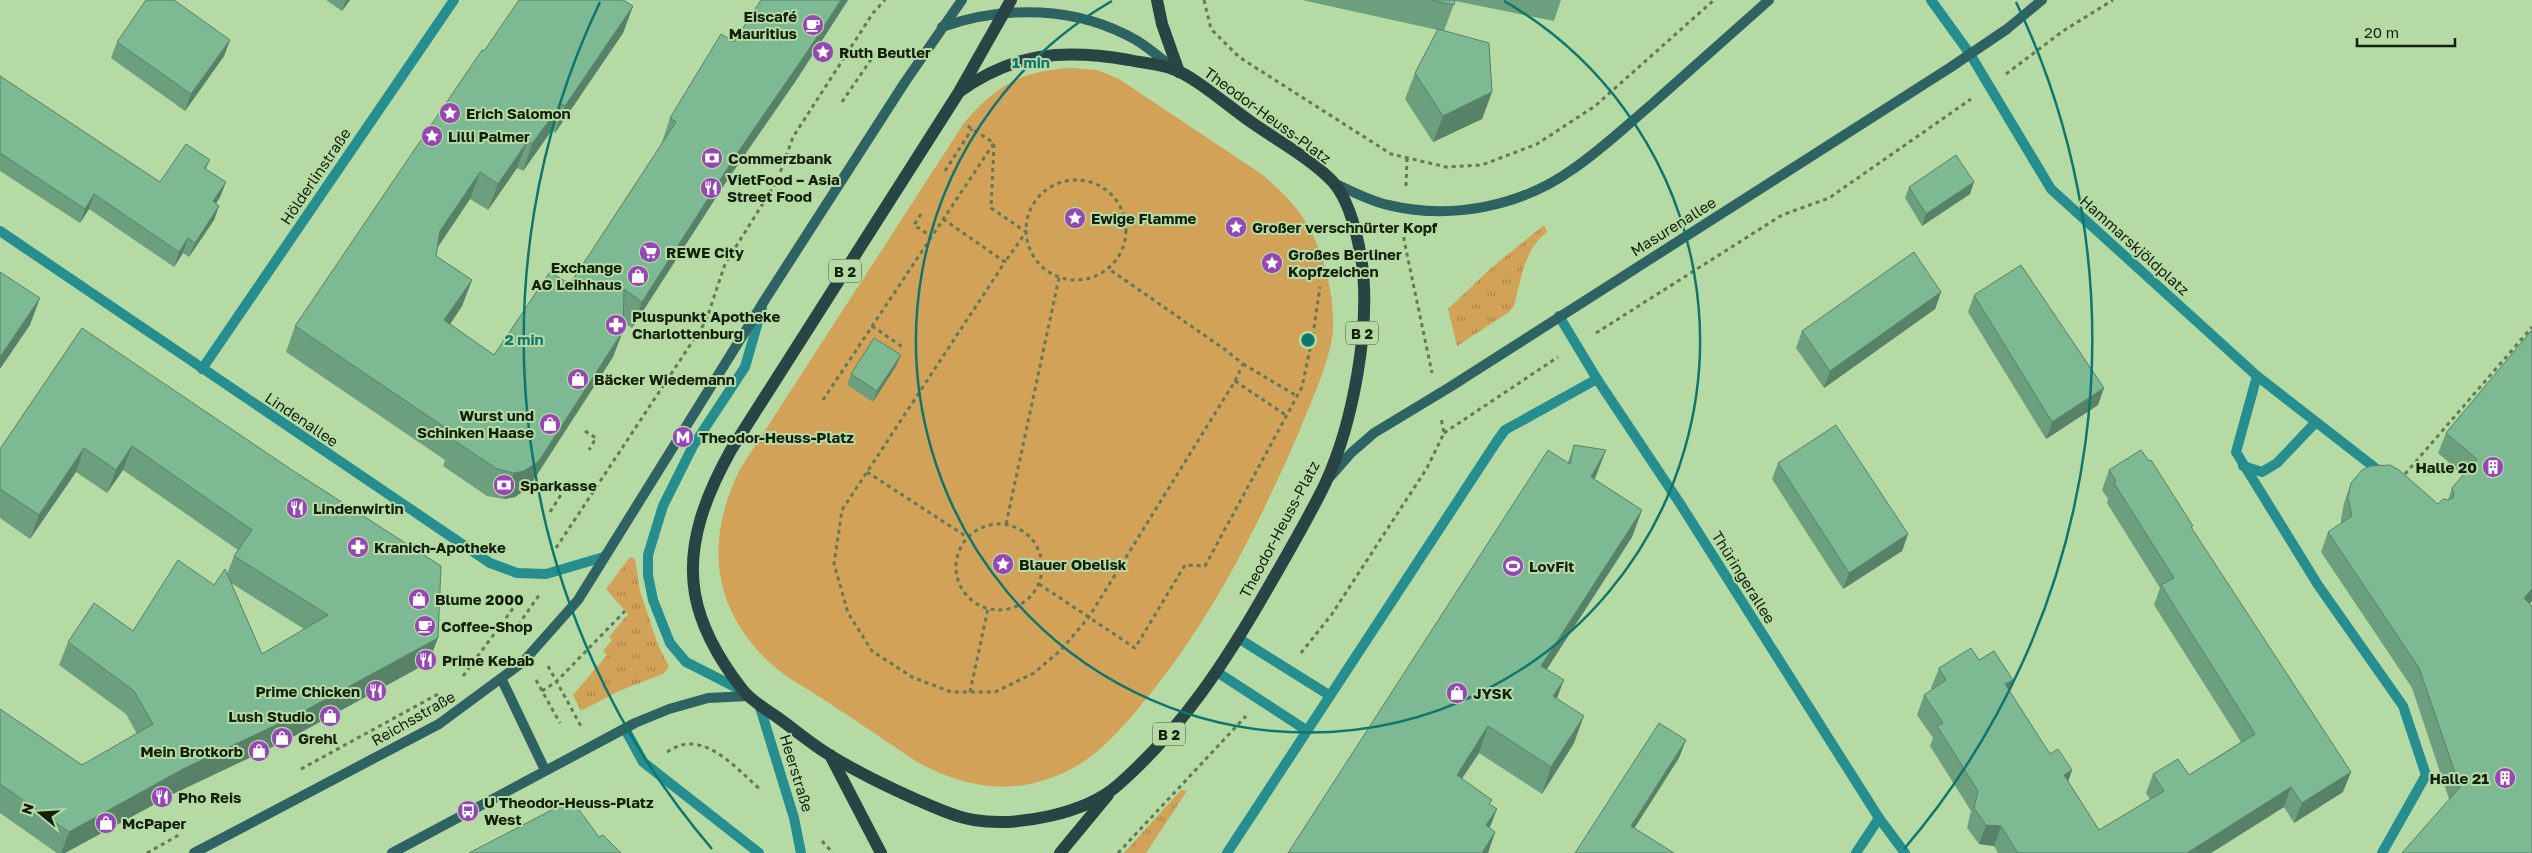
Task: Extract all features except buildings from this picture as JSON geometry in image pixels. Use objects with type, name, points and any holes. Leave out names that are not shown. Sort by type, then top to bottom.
[{"type":"main road","points":[[942,27],[962,0]]},
{"type":"main road","name":"B 2","points":[[1004,12],[1011,0]]},
{"type":"main road","points":[[1157,0],[1162,24],[1178,71]]},
{"type":"main road","points":[[1336,184],[1387,205],[1424,211],[1446,212],[1492,206],[1529,193],[1572,171],[1604,146],[1769,0]]},
{"type":"main road","name":"Masurenallee","points":[[1326,482],[1352,453],[1374,434],[1970,54],[2042,0]]},
{"type":"main road","name":"Theodor-Heuss-Platz","points":[[604,557],[766,298],[942,27],[962,20],[1004,12],[1038,12],[1100,24],[1137,41],[1301,156],[1336,184],[1346,206],[1361,258],[1364,319],[1357,376],[1342,434],[1326,482],[1238,638],[1191,709],[1158,747],[1114,789],[1084,805],[1041,818],[1007,822],[970,820],[937,809],[908,796],[830,755],[750,697],[704,627],[695,593],[693,566],[697,537],[710,487],[731,450],[959,92],[1004,12]]},
{"type":"main road","name":"Theodor-Heuss-Platz","points":[[959,92],[978,78],[1000,67],[1049,54],[1094,55],[1178,71]]},
{"type":"main road","name":"Reichsstraße","points":[[194,853],[439,724],[502,680],[547,638],[578,600],[604,557]]},
{"type":"main road","points":[[502,680],[545,770]]},
{"type":"main road","points":[[392,853],[545,770],[668,709],[708,698],[750,697]]},
{"type":"main road","name":"B 2","points":[[830,755],[881,853]]},
{"type":"main road","name":"B 2","points":[[1060,853],[1114,789]]},
{"type":"street","name":"Hölderlinstraße","points":[[202,369],[454,0]]},
{"type":"street","name":"Hammarskjöldplatz","points":[[1931,0],[1970,54],[1989,87],[2010,116],[2051,189],[2258,376],[2395,484]]},
{"type":"street","name":"Lindenallee","points":[[0,231],[490,563],[517,573],[546,574],[604,557]]},
{"type":"street","name":"Theodor-Heuss-Platz","points":[[750,697],[686,662],[670,644],[653,600],[648,575],[648,555],[663,506],[693,446],[746,367],[766,298]]},
{"type":"street","name":"Thüringerallee","points":[[1559,316],[1597,379],[1679,502],[1879,818],[1905,853]]},
{"type":"street","points":[[2258,376],[2236,452],[2318,585],[2403,706],[2426,775],[2382,853]]},
{"type":"street","points":[[1227,853],[1329,695],[1506,430],[1597,379]]},
{"type":"street","points":[[2243,466],[2262,472],[2277,463],[2316,422]]},
{"type":"street","points":[[1238,638],[1329,695]]},
{"type":"street","points":[[1217,672],[1306,730]]},
{"type":"street","name":"Heerstraße","points":[[750,697],[794,818],[801,853]]},
{"type":"street","points":[[625,729],[643,762],[759,853]]},
{"type":"street","points":[[1856,853],[1879,818]]},
{"type":"path","points":[[557,546],[706,321],[725,264],[777,181],[793,137],[873,13],[885,0]]},
{"type":"path","points":[[1204,0],[1205,12],[1211,29],[1239,58],[1391,154],[1446,167],[1482,165],[1537,144],[1595,106],[1714,0]]},
{"type":"path","points":[[2013,68],[2063,31],[2113,0]]},
{"type":"path","points":[[842,102],[874,55]]},
{"type":"path","points":[[1620,318],[1782,215],[1829,198],[1971,99]]},
{"type":"path","points":[[964,124],[994,143]]},
{"type":"path","points":[[945,171],[972,129]]},
{"type":"path","points":[[823,400],[994,143]]},
{"type":"path","points":[[994,143],[991,208],[1026,232]]},
{"type":"path","points":[[1407,172],[1408,159]]},
{"type":"path","points":[[1080,180],[1097,184],[1111,193],[1121,207],[1126,223],[1126,240],[1120,256],[1109,269],[1098,276],[1085,280],[1059,278],[1035,260],[1026,232],[1028,215],[1036,200],[1048,188],[1064,181],[1080,180]]},
{"type":"path","points":[[921,214],[914,225],[932,237]]},
{"type":"path","points":[[944,220],[1005,262]]},
{"type":"path","points":[[1026,232],[842,510],[834,564],[848,613],[872,652],[904,672],[951,692],[995,692],[1034,673],[1062,650],[1089,617],[1235,381],[1243,364]]},
{"type":"path","points":[[1404,240],[1430,364]]},
{"type":"path","points":[[1109,269],[1228,351],[1243,364],[1297,396]]},
{"type":"path","points":[[1006,524],[1059,278]]},
{"type":"path","points":[[1039,584],[1135,648],[1185,565],[1205,566],[1287,416],[1302,386],[1312,344],[1320,287]]},
{"type":"path","points":[[872,326],[904,348]]},
{"type":"path","points":[[2395,484],[2532,327]]},
{"type":"path","points":[[1297,658],[1338,606],[1427,468],[1444,433],[1552,361]]},
{"type":"path","points":[[1235,381],[1287,416]]},
{"type":"path","points":[[1443,427],[1444,433]]},
{"type":"path","points":[[585,432],[596,438],[589,450]]},
{"type":"path","points":[[867,472],[967,538]]},
{"type":"path","points":[[550,512],[571,479]]},
{"type":"path","points":[[1006,524],[1018,528],[1029,536],[1037,546],[1041,558],[1039,584],[1032,594],[1018,605],[1000,610],[988,608],[972,600],[960,585],[956,573],[957,560],[967,538],[985,526],[1006,524]]},
{"type":"path","points":[[460,680],[498,632],[525,592]]},
{"type":"path","points":[[517,627],[539,595]]},
{"type":"path","points":[[970,692],[988,608]]},
{"type":"path","points":[[542,691],[556,682],[625,611]]},
{"type":"path","points":[[544,660],[575,715]]},
{"type":"path","points":[[535,677],[560,723]]},
{"type":"path","points":[[295,772],[444,691]]},
{"type":"path","points":[[1118,853],[1250,712]]},
{"type":"path","points":[[643,762],[678,746],[689,744],[705,747],[722,757],[767,796]]},
{"type":"path","points":[[147,853],[182,834]]},
{"type":"green space","points":[[1071,68],[1097,70],[1119,79],[1263,175],[1287,197],[1307,224],[1325,266],[1333,311],[1332,338],[1315,394],[1265,506],[1208,612],[1162,679],[1115,734],[1082,763],[1053,777],[1033,783],[1014,786],[975,784],[956,779],[917,762],[791,679],[770,663],[750,641],[736,619],[725,596],[720,572],[719,547],[722,521],[729,495],[740,469],[964,123],[987,99],[1011,82],[1038,73]]},
{"type":"green space","points":[[1544,225],[1547,232],[1539,239],[1528,256],[1514,306],[1509,312],[1457,346],[1448,309],[1490,269]]},
{"type":"green space","points":[[630,557],[635,559],[640,591],[658,645],[669,667],[663,674],[619,691],[581,711],[573,695],[607,655],[603,651],[612,640],[609,637],[628,614],[606,589]]},
{"type":"green space","points":[[1181,790],[1187,791],[1146,853],[1124,853]]},
{"type":"place","name":"Eiscafé Mauritius","points":[[813,25]]},
{"type":"place","name":"Ruth Beutler","points":[[823,52]]},
{"type":"place","name":"Erich Salomon","points":[[450,113]]},
{"type":"place","name":"Lilli Palmer","points":[[432,136]]},
{"type":"place","name":"Commerzbank","points":[[712,158]]},
{"type":"place","name":"VietFood – Asia Street Food","points":[[711,188]]},
{"type":"place","name":"Ewige Flamme","points":[[1075,218]]},
{"type":"place","name":"Großer verschnürter Kopf","points":[[1236,227]]},
{"type":"place","name":"REWE City","points":[[650,252]]},
{"type":"place","name":"Großes Berliner Kopfzeichen","points":[[1272,263]]},
{"type":"place","name":"Exchange AG Leihhaus","points":[[638,276]]},
{"type":"place","name":"Pluspunkt Apotheke Charlottenburg","points":[[616,325]]},
{"type":"place","name":"Bäcker Wiedemann","points":[[578,379]]},
{"type":"place","name":"Wurst und Schinken Haase","points":[[550,424]]},
{"type":"place","name":"Theodor-Heuss-Platz","points":[[683,437]]},
{"type":"place","name":"Halle 20","points":[[2493,467]]},
{"type":"place","name":"Sparkasse","points":[[504,485]]},
{"type":"place","name":"Lindenwirtin","points":[[297,508]]},
{"type":"place","name":"Kranich-Apotheke","points":[[358,547]]},
{"type":"place","name":"Blauer Obelisk","points":[[1003,564]]},
{"type":"place","name":"LovFit","points":[[1513,566]]},
{"type":"place","name":"Blume 2000","points":[[419,599]]},
{"type":"place","name":"Coffee-Shop","points":[[425,626]]},
{"type":"place","name":"Prime Kebab","points":[[426,660]]},
{"type":"place","name":"Prime Chicken","points":[[376,691]]},
{"type":"place","name":"JYSK","points":[[1457,693]]},
{"type":"place","name":"Lush Studio","points":[[330,716]]},
{"type":"place","name":"Grehl","points":[[282,738]]},
{"type":"place","name":"Mein Brotkorb","points":[[259,751]]},
{"type":"place","name":"Halle 21","points":[[2505,778]]},
{"type":"place","name":"Pho Reis","points":[[162,797]]},
{"type":"place","name":"U Theodor-Heuss-Platz West","points":[[468,811]]},
{"type":"place","name":"McPaper","points":[[106,823]]}]
